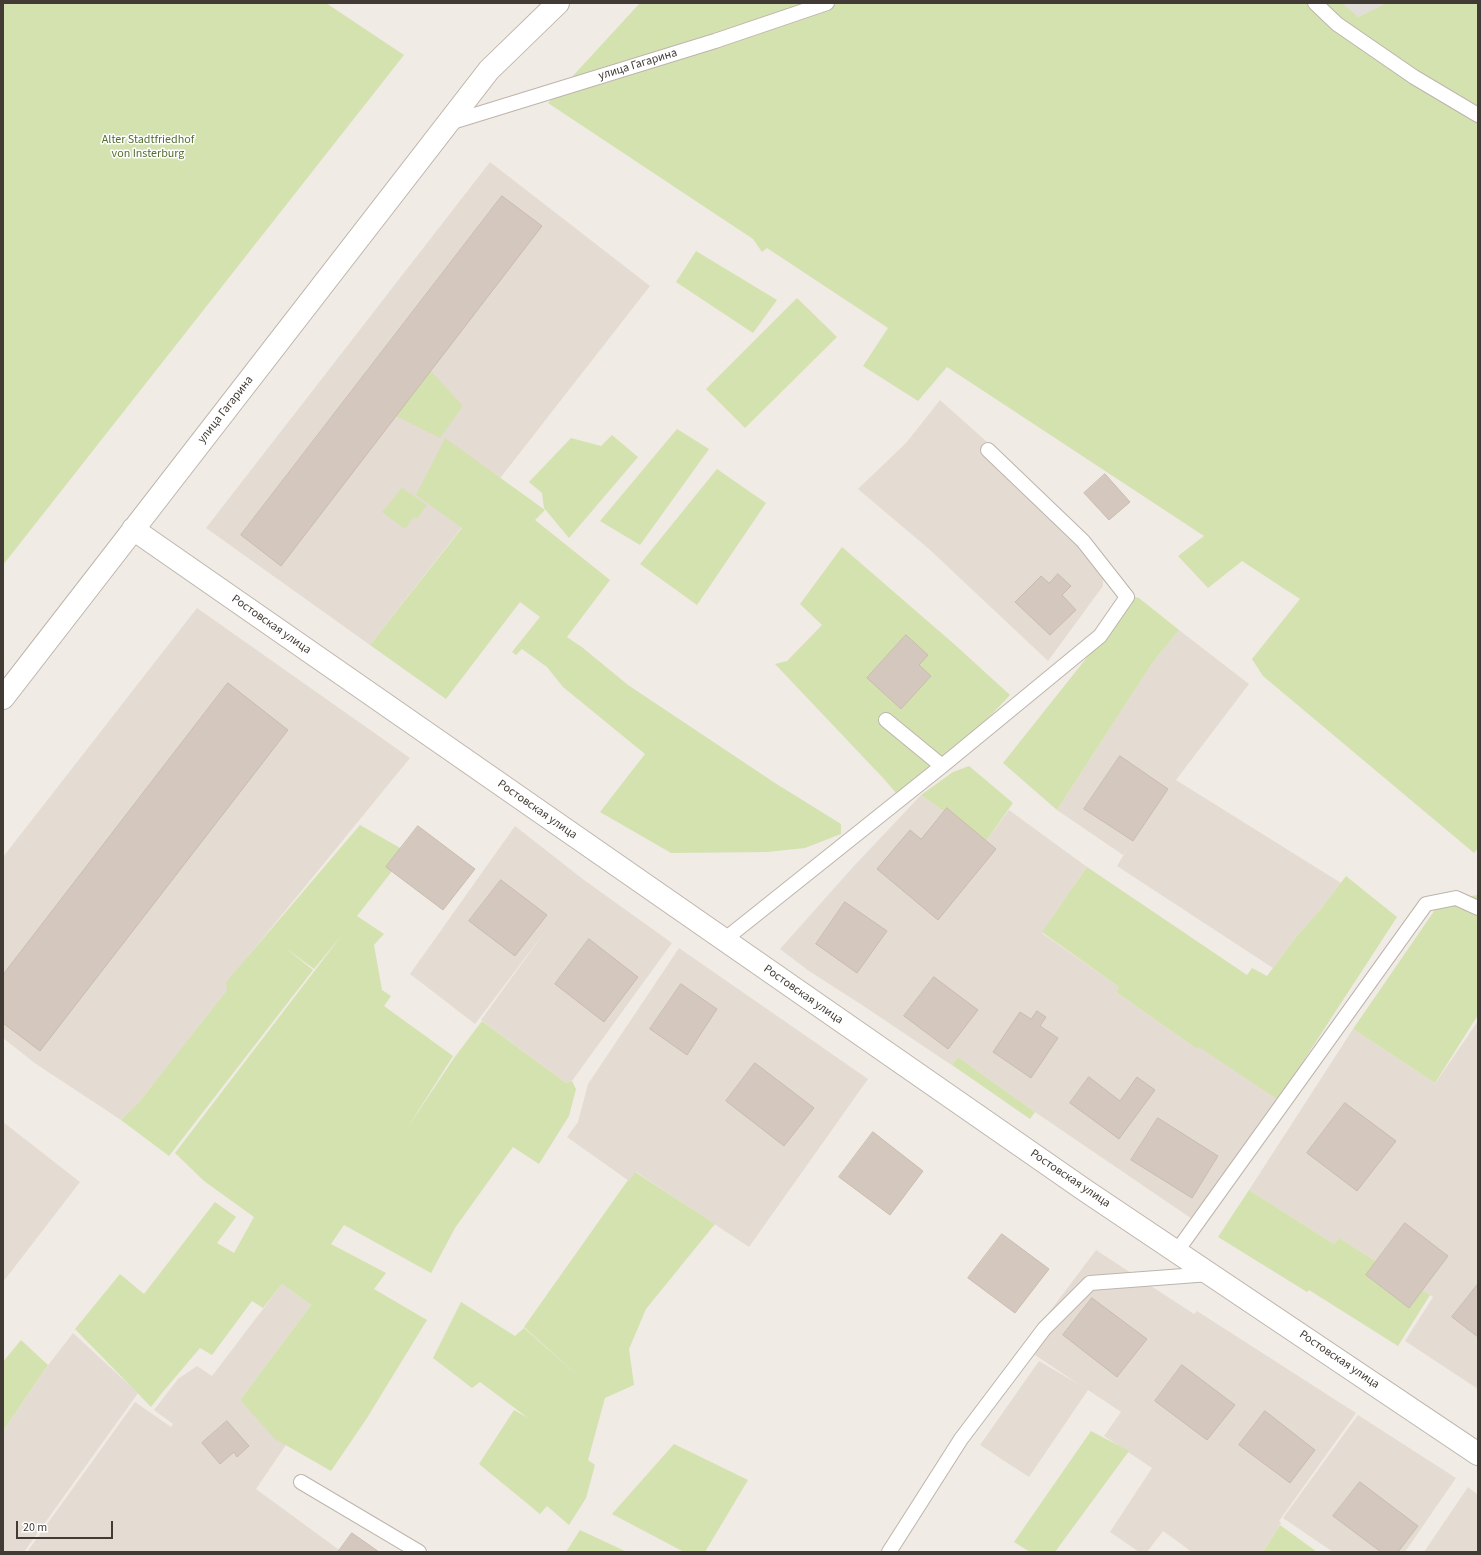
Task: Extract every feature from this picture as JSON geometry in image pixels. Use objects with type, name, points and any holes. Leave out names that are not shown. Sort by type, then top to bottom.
[{"type":"street","name":"улица Гагарина","points":[[3,698],[489,70],[558,3]]},
{"type":"street","name":"Ростовская улица","points":[[133,530],[1086,1191],[1478,1454]]},
{"type":"lane","name":"улица Гагарина","points":[[449,123],[715,41],[827,3]]},
{"type":"lane","points":[[1315,3],[1337,24],[1414,77],[1478,115]]},
{"type":"lane","points":[[724,940],[942,766],[1100,636],[1127,597],[1083,541],[988,450]]},
{"type":"lane","points":[[886,720],[942,766]]},
{"type":"lane","points":[[1177,1251],[1426,904],[1456,898],[1478,908]]},
{"type":"lane","points":[[889,1552],[970,1426],[1044,1329],[1090,1283],[1210,1274]]},
{"type":"lane","points":[[301,1482],[419,1552]]},
{"type":"shaded area","points":[[1332,3],[1386,3],[1358,17]]},
{"type":"shaded area","points":[[490,162],[650,286],[370,645],[206,528]]},
{"type":"shaded area","points":[[940,400],[995,449],[1101,572],[1103,586],[1048,661],[929,549],[858,489],[906,443]]},
{"type":"shaded area","points":[[197,608],[410,758],[227,982],[227,990],[140,1101],[121,1120],[36,1064],[3,1038],[3,857]]},
{"type":"shaded area","points":[[1179,630],[1249,684],[1176,780],[1341,883],[1296,937],[1273,968],[1117,866],[1127,849],[1123,855],[1057,810],[1153,662]]},
{"type":"shaded area","points":[[921,795],[986,841],[1009,810],[1087,867],[1042,933],[1119,987],[1116,992],[1197,1049],[1199,1046],[1278,1100],[1198,1223],[1035,1112],[958,1057],[952,1065],[809,971],[780,949],[853,867]]},
{"type":"shaded area","points":[[515,826],[584,880],[672,943],[572,1081],[566,1083],[481,1020],[547,929],[475,1024],[410,974]]},
{"type":"shaded area","points":[[679,948],[868,1079],[749,1247],[636,1172],[629,1181],[567,1137],[578,1122],[588,1084]]},
{"type":"shaded area","points":[[1478,1021],[1478,1389],[1405,1341],[1433,1297],[1339,1238],[1334,1244],[1249,1190],[1353,1029],[1435,1083],[1434,1085]]},
{"type":"shaded area","points":[[3,1122],[80,1182],[3,1282]]},
{"type":"shaded area","points":[[1096,1250],[1194,1314],[1197,1311],[1356,1413],[1279,1521],[1281,1523],[1263,1552],[1192,1552],[1163,1531],[1147,1552],[1139,1552],[1110,1532],[1152,1468],[1104,1436],[1121,1412],[1088,1390],[1029,1477],[980,1445],[1039,1361],[1080,1385],[1023,1347]]},
{"type":"shaded area","points":[[282,1284],[311,1305],[240,1400],[286,1445],[256,1489],[342,1552],[27,1552],[135,1402],[171,1427],[173,1424],[154,1410],[178,1379],[197,1366],[212,1376]]},
{"type":"shaded area","points":[[73,1333],[138,1393],[24,1552],[3,1552],[3,1431],[49,1364]]},
{"type":"shaded area","points":[[1358,1415],[1456,1478],[1405,1552],[1333,1552],[1283,1518]]},
{"type":"shaded area","points":[[1468,1487],[1478,1495],[1478,1552],[1424,1552]]},
{"type":"green space","name":"Alter Stadtfriedhof von Insterburg","points":[[3,3],[326,3],[404,55],[3,565]]},
{"type":"green space","points":[[640,3],[1342,3],[1358,17],[1386,3],[1478,3],[1478,848],[1474,853],[1263,676],[1252,659],[1300,599],[1242,561],[1208,588],[1178,556],[1204,536],[947,367],[918,401],[863,366],[888,328],[767,248],[762,252],[753,239],[548,103]]},
{"type":"green space","points":[[696,251],[777,300],[753,333],[676,282]]},
{"type":"green space","points":[[797,298],[837,337],[745,428],[706,389]]},
{"type":"green space","points":[[420,359],[463,406],[440,438],[382,409]]},
{"type":"green space","points":[[677,429],[709,449],[640,545],[600,521]]},
{"type":"green space","points":[[612,435],[638,457],[569,538],[544,508],[542,493],[529,482],[571,438],[601,446]]},
{"type":"green space","points":[[445,438],[545,510],[535,520],[610,580],[567,637],[583,648],[628,685],[775,783],[841,824],[841,834],[805,848],[767,852],[671,853],[600,812],[645,754],[563,687],[547,667],[522,649],[516,655],[512,652],[540,617],[520,602],[446,699],[370,645],[462,528],[416,495]]},
{"type":"green space","points":[[717,469],[766,503],[697,605],[640,564]]},
{"type":"green space","points":[[402,488],[427,505],[417,519],[414,517],[405,529],[382,512]]},
{"type":"green space","points":[[842,547],[954,644],[1010,695],[963,745],[896,793],[775,664],[787,661],[822,625],[800,604]]},
{"type":"green space","points":[[1135,597],[1139,598],[1179,630],[1153,662],[1057,810],[1003,763]]},
{"type":"green space","points":[[969,766],[1013,803],[986,841],[921,795],[953,772]]},
{"type":"green space","points":[[360,825],[407,852],[357,916],[384,934],[374,945],[382,990],[391,996],[384,1006],[453,1056],[406,1130],[454,1058],[482,1021],[566,1083],[572,1081],[576,1089],[569,1116],[539,1164],[513,1147],[455,1228],[431,1273],[344,1225],[331,1244],[386,1273],[374,1289],[427,1320],[367,1418],[331,1471],[275,1439],[240,1400],[314,1301],[311,1305],[282,1284],[263,1308],[252,1301],[212,1355],[200,1348],[151,1407],[75,1329],[120,1274],[144,1294],[215,1202],[236,1217],[217,1243],[234,1253],[254,1217],[204,1181],[175,1153],[342,935],[314,969],[284,947],[313,970],[169,1156],[121,1120],[140,1101],[227,990],[226,982]]},
{"type":"green space","points":[[1087,867],[1247,975],[1252,968],[1267,976],[1296,937],[1320,910],[1346,876],[1397,917],[1278,1100],[1199,1047],[1197,1049],[1116,992],[1119,987],[1042,932]]},
{"type":"green space","points":[[1478,895],[1478,1015],[1435,1083],[1353,1029],[1441,901]]},
{"type":"green space","points":[[958,1057],[1035,1112],[1030,1119],[952,1065]]},
{"type":"green space","points":[[635,1172],[715,1224],[646,1309],[629,1349],[634,1385],[605,1398],[588,1460],[595,1465],[586,1498],[569,1525],[547,1506],[540,1514],[479,1464],[514,1410],[528,1418],[480,1382],[472,1388],[433,1358],[461,1302],[515,1336],[524,1328],[584,1381],[524,1327]]},
{"type":"green space","points":[[1249,1190],[1334,1244],[1339,1238],[1430,1295],[1398,1346],[1309,1290],[1307,1292],[1218,1237]]},
{"type":"green space","points":[[21,1340],[48,1365],[3,1431],[3,1362]]},
{"type":"green space","points":[[1091,1431],[1129,1451],[1055,1552],[1030,1552],[1014,1542]]},
{"type":"green space","points":[[674,1444],[748,1480],[705,1552],[684,1552],[612,1514]]},
{"type":"green space","points":[[1280,1525],[1317,1552],[1263,1552]]},
{"type":"green space","points":[[580,1530],[627,1552],[566,1552]]},
{"type":"building","points":[[502,196],[542,226],[281,566],[241,535]]},
{"type":"building","points":[[1105,474],[1130,502],[1109,520],[1084,493]]},
{"type":"building","points":[[1058,574],[1071,586],[1062,595],[1076,610],[1050,635],[1015,602],[1041,576],[1049,583]]},
{"type":"building","points":[[906,635],[928,655],[919,665],[931,676],[901,709],[867,678]]},
{"type":"building","points":[[228,683],[288,730],[40,1051],[3,1023],[3,975]]},
{"type":"building","points":[[1120,756],[1168,789],[1133,841],[1084,809]]},
{"type":"building","points":[[947,808],[996,849],[938,920],[877,869],[910,830],[921,839]]},
{"type":"building","points":[[418,826],[475,869],[443,910],[386,867]]},
{"type":"building","points":[[501,880],[547,915],[515,956],[469,921]]},
{"type":"building","points":[[845,902],[887,931],[857,973],[816,944]]},
{"type":"building","points":[[589,939],[638,977],[604,1022],[555,984]]},
{"type":"building","points":[[934,977],[978,1010],[948,1049],[904,1016]]},
{"type":"building","points":[[681,984],[717,1009],[687,1055],[650,1029]]},
{"type":"building","points":[[1037,1011],[1046,1017],[1040,1026],[1058,1038],[1031,1078],[993,1052],[1020,1012],[1031,1019]]},
{"type":"building","points":[[755,1063],[814,1108],[784,1146],[726,1101]]},
{"type":"building","points":[[1089,1077],[1120,1101],[1137,1077],[1155,1090],[1119,1139],[1070,1103]]},
{"type":"building","points":[[1345,1103],[1396,1141],[1357,1191],[1307,1153]]},
{"type":"building","points":[[1158,1118],[1218,1156],[1192,1198],[1131,1160]]},
{"type":"building","points":[[873,1132],[923,1171],[890,1215],[839,1177]]},
{"type":"building","points":[[1405,1223],[1448,1256],[1409,1308],[1366,1275]]},
{"type":"building","points":[[1002,1234],[1049,1269],[1015,1313],[968,1278]]},
{"type":"building","points":[[1478,1284],[1478,1337],[1452,1317]]},
{"type":"building","points":[[1092,1298],[1147,1339],[1117,1377],[1063,1335]]},
{"type":"building","points":[[1182,1365],[1235,1405],[1207,1440],[1155,1401]]},
{"type":"building","points":[[1265,1411],[1315,1450],[1290,1483],[1239,1445]]},
{"type":"building","points":[[227,1421],[249,1446],[237,1457],[234,1452],[220,1464],[202,1443]]},
{"type":"building","points":[[1360,1482],[1418,1526],[1398,1552],[1381,1552],[1333,1516]]},
{"type":"building","points":[[352,1533],[379,1552],[338,1552]]}]
